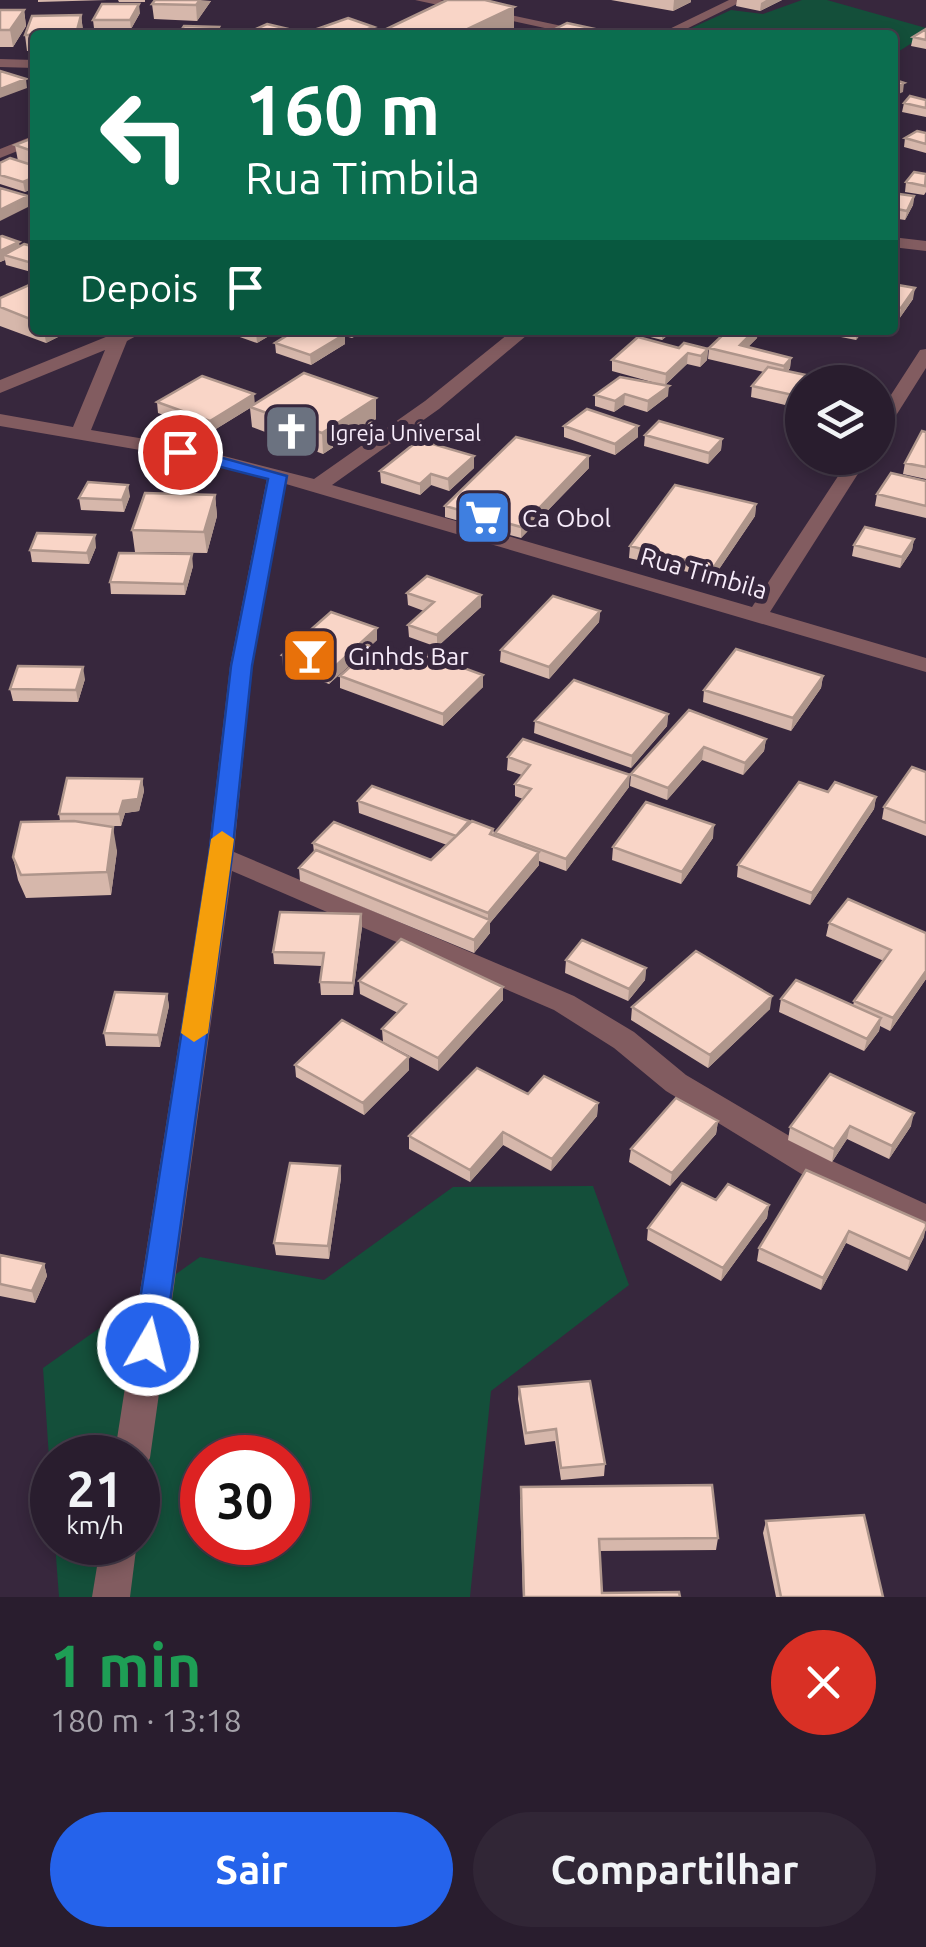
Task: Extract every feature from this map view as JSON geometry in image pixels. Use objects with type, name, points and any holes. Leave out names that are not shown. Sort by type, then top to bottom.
[{"type":"street","points":[[421,0],[572,30]]},
{"type":"street","points":[[675,30],[739,0]]},
{"type":"street","points":[[0,63],[30,64]]},
{"type":"street","points":[[0,154],[30,141]]},
{"type":"street","points":[[898,243],[926,246]]},
{"type":"street","points":[[0,387],[129,335]]},
{"type":"street","points":[[316,487],[432,405],[518,335]]},
{"type":"street","points":[[80,432],[118,341]]},
{"type":"street","points":[[895,402],[926,354]]},
{"type":"street","name":"Rua Timbila","points":[[0,420],[80,432],[278,476],[926,665]]},
{"type":"street","points":[[756,616],[848,475]]},
{"type":"street","points":[[135,1435],[220,856],[241,666],[278,476]]},
{"type":"street","points":[[220,856],[564,1004],[624,1040],[676,1083],[818,1169],[926,1218]]},
{"type":"street","points":[[111,1597],[116,1565]]},
{"type":"green space","points":[[802,0],[827,0],[926,28],[926,34],[898,52],[898,30],[687,30],[731,10],[763,14]]},
{"type":"green space","points":[[593,1186],[629,1285],[491,1391],[470,1597],[59,1597],[57,1565],[160,1565],[160,1435],[48,1435],[43,1368],[200,1257],[324,1280],[453,1187]]},
{"type":"building","points":[[155,0],[200,0],[196,5],[152,4]]},
{"type":"building","points":[[447,0],[485,0],[514,7],[466,30],[384,30]]},
{"type":"building","points":[[102,4],[139,4],[130,20],[93,20]]},
{"type":"building","points":[[0,10],[24,10],[10,30],[0,30]]},
{"type":"building","points":[[81,15],[77,30],[30,30],[30,35],[25,35],[32,16]]},
{"type":"building","points":[[348,18],[374,27],[365,30],[317,29]]},
{"type":"building","points":[[567,23],[599,30],[553,30]]},
{"type":"building","points":[[267,24],[292,30],[254,30]]},
{"type":"building","points":[[184,26],[219,27],[217,30],[181,30]]},
{"type":"building","points":[[926,29],[926,40],[913,37]]},
{"type":"building","points":[[0,71],[26,79],[0,89]]},
{"type":"building","points":[[910,96],[926,100],[926,108],[904,103]]},
{"type":"building","points":[[917,131],[926,133],[926,144],[905,138]]},
{"type":"building","points":[[30,139],[30,150],[15,145]]},
{"type":"building","points":[[10,158],[30,164],[30,179],[23,182],[0,175],[0,163]]},
{"type":"building","points":[[914,172],[926,174],[925,186],[906,182]]},
{"type":"building","points":[[0,188],[28,196],[0,210]]},
{"type":"building","points":[[898,194],[914,196],[907,211],[898,209]]},
{"type":"building","points":[[2,236],[19,242],[0,251]]},
{"type":"building","points":[[24,244],[30,246],[30,262],[4,255]]},
{"type":"building","points":[[30,285],[30,319],[0,307],[0,298]]},
{"type":"building","points":[[898,285],[915,288],[901,308]]},
{"type":"building","points":[[288,335],[343,335],[310,355],[275,343]]},
{"type":"building","points":[[723,335],[750,335],[740,345],[791,358],[784,366],[709,348]]},
{"type":"building","points":[[638,337],[679,348],[684,343],[708,349],[701,356],[688,353],[666,374],[612,360]]},
{"type":"building","points":[[768,367],[785,371],[785,393],[752,386]]},
{"type":"building","points":[[304,373],[376,398],[322,433],[250,407]]},
{"type":"building","points":[[202,376],[254,394],[210,421],[157,402]]},
{"type":"building","points":[[620,377],[669,386],[648,401],[625,394],[615,401],[595,395]]},
{"type":"building","points":[[587,409],[638,426],[615,444],[564,426]]},
{"type":"building","points":[[659,421],[722,439],[709,453],[645,435]]},
{"type":"building","points":[[922,431],[926,432],[926,467],[905,463]]},
{"type":"building","points":[[516,437],[589,456],[521,527],[445,506]]},
{"type":"building","points":[[419,440],[474,456],[448,479],[431,474],[420,484],[380,471]]},
{"type":"building","points":[[890,475],[926,481],[926,506],[877,494]]},
{"type":"building","points":[[88,482],[128,485],[122,500],[79,498]]},
{"type":"building","points":[[675,485],[756,504],[714,567],[630,546]]},
{"type":"building","points":[[145,493],[215,495],[204,532],[132,530]]},
{"type":"building","points":[[865,527],[914,539],[902,557],[854,545]]},
{"type":"building","points":[[37,533],[95,535],[87,553],[30,550]]},
{"type":"building","points":[[119,553],[192,554],[184,584],[110,582]]},
{"type":"building","points":[[427,576],[481,595],[437,635],[408,625],[434,602],[407,593]]},
{"type":"building","points":[[553,596],[600,611],[549,667],[501,650]]},
{"type":"building","points":[[331,612],[377,628],[329,672],[282,655]]},
{"type":"building","points":[[409,648],[483,675],[443,714],[340,676],[362,656],[390,666]]},
{"type":"building","points":[[736,649],[823,676],[793,718],[704,690]]},
{"type":"building","points":[[18,666],[83,667],[76,690],[10,689]]},
{"type":"building","points":[[574,680],[668,714],[632,756],[535,721]]},
{"type":"building","points":[[689,710],[766,739],[745,763],[704,747],[668,788],[631,774]]},
{"type":"building","points":[[523,739],[630,775],[566,859],[495,833],[531,789],[515,784],[530,765],[508,757]]},
{"type":"building","points":[[912,767],[926,772],[926,823],[884,807]]},
{"type":"building","points":[[67,778],[142,779],[138,799],[123,801],[119,814],[59,814]]},
{"type":"building","points":[[799,782],[828,792],[835,782],[876,797],[812,893],[738,865]]},
{"type":"building","points":[[372,786],[469,821],[456,836],[358,801]]},
{"type":"building","points":[[646,802],[714,825],[682,872],[613,847]]},
{"type":"building","points":[[74,821],[113,827],[107,872],[21,875],[13,857],[21,822]]},
{"type":"building","points":[[472,821],[493,829],[490,834],[539,852],[488,913],[313,843],[334,822],[431,860]]},
{"type":"building","points":[[316,850],[490,920],[474,940],[299,868]]},
{"type":"building","points":[[848,899],[926,933],[926,971],[893,1018],[854,1001],[891,950],[829,923]]},
{"type":"building","points":[[280,912],[361,914],[353,983],[320,982],[324,953],[273,952]]},
{"type":"building","points":[[401,939],[503,987],[438,1058],[382,1029],[406,1004],[359,981]]},
{"type":"building","points":[[582,940],[646,968],[629,989],[566,960]]},
{"type":"building","points":[[696,951],[772,996],[710,1055],[632,1007]]},
{"type":"building","points":[[796,980],[881,1018],[867,1039],[781,999]]},
{"type":"building","points":[[115,992],[167,994],[158,1035],[104,1033]]},
{"type":"building","points":[[342,1020],[409,1057],[363,1103],[295,1065]]},
{"type":"building","points":[[477,1068],[528,1094],[544,1076],[598,1103],[552,1159],[503,1132],[470,1170],[409,1136]]},
{"type":"building","points":[[830,1074],[914,1113],[892,1146],[850,1126],[834,1149],[790,1127]]},
{"type":"building","points":[[676,1098],[718,1121],[672,1173],[631,1149]]},
{"type":"building","points":[[290,1163],[340,1166],[328,1246],[274,1243]]},
{"type":"building","points":[[806,1170],[926,1223],[910,1259],[849,1231],[823,1278],[759,1248]]},
{"type":"building","points":[[682,1183],[716,1200],[728,1184],[769,1205],[723,1268],[648,1228]]},
{"type":"building","points":[[0,1255],[44,1264],[32,1291],[0,1284]]},
{"type":"building","points":[[590,1381],[605,1464],[561,1468],[556,1429],[526,1433],[519,1387]]},
{"type":"building","points":[[712,1485],[718,1538],[599,1539],[602,1593],[679,1592],[680,1597],[524,1597],[521,1487]]},
{"type":"building","points":[[864,1515],[883,1597],[781,1597],[766,1521]]},
{"type":"slow traffic","points":[[194,1033],[222,839]]},
{"type":"place","name":"Igreja Universal","points":[[291,432]]},
{"type":"place","name":"Ca Obol","points":[[483,518]]},
{"type":"place","name":"Ginhds Bar","points":[[309,656]]},
{"type":"route","points":[[148,1345],[220,856],[241,666],[278,476],[180,452]]}]
